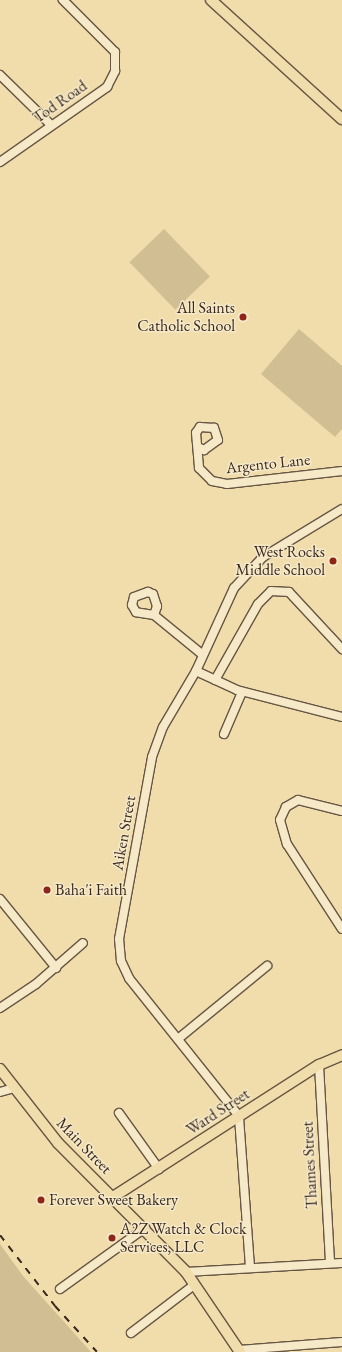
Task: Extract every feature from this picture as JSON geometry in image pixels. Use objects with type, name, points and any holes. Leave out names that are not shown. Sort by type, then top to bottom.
[{"type":"main road","points":[[211,0],[342,119]]},
{"type":"main road","name":"Ward Street","points":[[113,1197],[159,1169],[319,1065],[342,1055]]},
{"type":"main road","name":"Main Street","points":[[0,1069],[58,1143],[145,1228],[186,1272],[239,1351]]},
{"type":"street","name":"Tod Road","points":[[0,162],[107,87],[115,71],[115,52],[63,0]]},
{"type":"street","points":[[0,75],[52,125]]},
{"type":"street","name":"Argento Lane","points":[[198,447],[199,468],[203,475],[227,484],[342,470]]},
{"type":"street","name":"Aiken Street","points":[[239,1116],[179,1038],[125,972],[119,953],[119,939],[152,757],[163,727],[196,671],[234,588],[262,557],[342,509]]},
{"type":"street","points":[[215,680],[258,604],[271,591],[289,592],[342,649]]},
{"type":"street","points":[[154,615],[203,655]]},
{"type":"street","points":[[196,671],[242,692],[342,717]]},
{"type":"street","points":[[224,734],[242,692]]},
{"type":"street","points":[[342,810],[302,800],[286,807],[280,820],[285,839],[342,929]]},
{"type":"street","points":[[0,898],[56,968]]},
{"type":"street","points":[[0,1008],[56,968],[83,943]]},
{"type":"street","points":[[179,1038],[267,966]]},
{"type":"street","name":"Thames Street","points":[[319,1065],[330,1263]]},
{"type":"street","points":[[0,1092],[14,1088]]},
{"type":"street","points":[[119,1113],[159,1169]]},
{"type":"street","points":[[239,1116],[250,1267]]},
{"type":"street","points":[[60,1288],[145,1228]]},
{"type":"street","points":[[186,1272],[250,1267],[342,1263]]},
{"type":"street","points":[[131,1333],[194,1285]]},
{"type":"street","points":[[239,1351],[342,1342]]},
{"type":"shaded area","points":[[164,229],[210,276],[175,310],[129,262]]},
{"type":"shaded area","points":[[299,329],[342,366],[342,429],[335,437],[261,374]]},
{"type":"shaded area","points":[[0,1244],[23,1276],[91,1352],[0,1352]]},
{"type":"railway","points":[[0,1235],[55,1306],[97,1352]]},
{"type":"place","name":"All Saints Catholic School","points":[[243,317]]},
{"type":"place","name":"West Rocks Middle School","points":[[333,561]]},
{"type":"place","name":"Baha'i Faith","points":[[47,890]]},
{"type":"place","name":"Forever Sweet Bakery","points":[[41,1200]]},
{"type":"place","name":"A2Z Watch & Clock Services, LLC","points":[[112,1238]]}]
